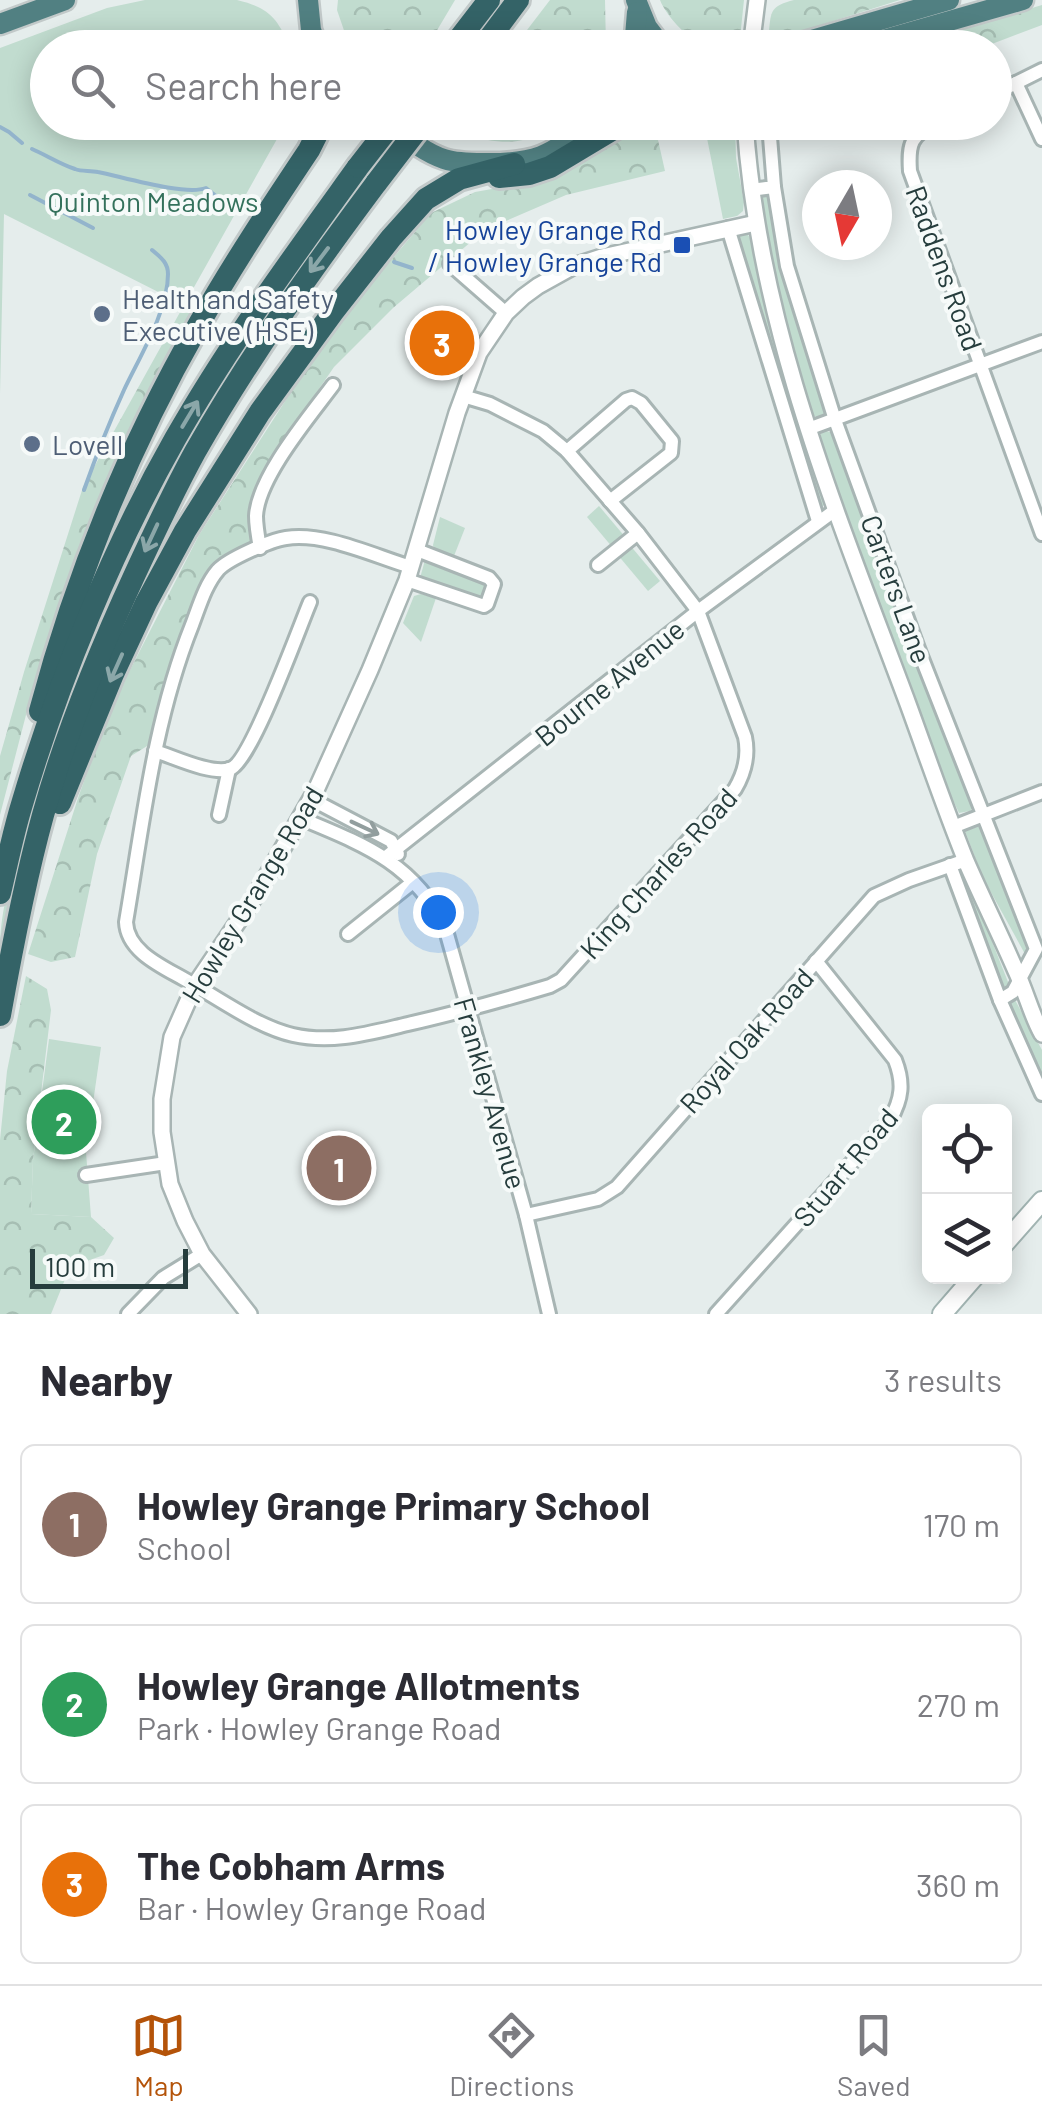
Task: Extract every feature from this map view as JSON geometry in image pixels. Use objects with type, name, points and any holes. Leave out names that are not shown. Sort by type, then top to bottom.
[{"type":"highway","points":[[0,24],[65,0]]},
{"type":"highway","points":[[293,0],[310,30]]},
{"type":"highway","points":[[308,0],[313,30]]},
{"type":"highway","points":[[466,30],[489,0]]},
{"type":"highway","points":[[496,30],[518,0]]},
{"type":"highway","points":[[636,0],[636,30]]},
{"type":"highway","points":[[636,0],[649,30]]},
{"type":"highway","points":[[846,30],[949,0]]},
{"type":"highway","points":[[918,30],[1023,0]]},
{"type":"highway","points":[[0,893],[38,716],[102,524],[149,418],[199,324],[314,140]]},
{"type":"highway","points":[[0,1015],[43,815],[107,634],[195,453],[368,175],[383,140]]},
{"type":"highway","points":[[21,805],[88,620],[157,473],[214,374],[284,270],[368,175],[405,140]]},
{"type":"highway","points":[[413,140],[442,158],[514,164]]},
{"type":"highway","points":[[25,889],[113,674],[146,604],[185,531],[260,412],[333,312],[426,199],[469,176],[536,158],[567,140]]},
{"type":"highway","points":[[446,187],[530,174],[594,140]]},
{"type":"main road","points":[[1012,1235],[1042,1201]]},
{"type":"main road","points":[[942,1314],[969,1284]]},
{"type":"street","points":[[753,30],[757,0]]},
{"type":"street","points":[[1012,85],[1042,70]]},
{"type":"street","points":[[1016,83],[1042,140]]},
{"type":"street","name":"Carters Lane","points":[[747,140],[756,222],[785,352],[808,428],[834,511],[953,827],[958,863],[1000,1000],[1042,1094]]},
{"type":"street","name":"Carters Lane","points":[[770,140],[786,266],[834,420],[1036,949],[1022,983]]},
{"type":"street","name":"Raddens Road","points":[[913,140],[910,171],[1042,534]]},
{"type":"street","points":[[751,190],[774,187]]},
{"type":"street","name":"Howley Grange Road","points":[[249,1314],[202,1254],[175,1200],[166,1163],[162,1099],[167,1057],[195,985],[256,895],[310,800],[370,670],[417,550],[479,354],[506,313],[538,286],[574,266],[756,222]]},
{"type":"street","name":"Carters Lane","points":[[728,228],[818,522]]},
{"type":"street","points":[[450,264],[506,313]]},
{"type":"street","points":[[808,428],[1042,342]]},
{"type":"street","points":[[260,548],[256,518],[259,502],[286,447],[333,386]]},
{"type":"street","name":"King Charles Road","points":[[155,751],[126,931],[139,950],[162,967],[270,1027],[319,1038],[344,1038],[550,986],[560,980],[722,803],[742,777],[747,753],[745,737],[698,611],[638,532],[566,451],[519,417],[463,396]]},
{"type":"street","points":[[566,451],[626,400],[632,398],[642,403],[672,441],[671,453],[610,501]]},
{"type":"street","name":"Bourne Avenue","points":[[391,853],[698,611],[834,511]]},
{"type":"street","points":[[598,564],[638,532]]},
{"type":"street","points":[[310,602],[248,750],[238,764],[229,769],[193,764],[155,751],[173,676],[211,580],[224,565],[284,538],[306,537],[328,541],[487,604],[494,584],[489,578],[417,550]]},
{"type":"street","points":[[219,815],[229,769]]},
{"type":"street","points":[[953,827],[1042,792]]},
{"type":"street","name":"Frankley Avenue","points":[[310,800],[391,841],[391,853]]},
{"type":"street","name":"Frankley Avenue","points":[[300,818],[391,853],[445,926],[550,1314]]},
{"type":"street","name":"Carters Lane","points":[[958,863],[1022,983],[1031,1015],[1042,1034]]},
{"type":"street","name":"Royal Oak Road","points":[[526,1215],[598,1199],[617,1187],[874,896],[958,863]]},
{"type":"street","points":[[348,934],[414,882]]},
{"type":"street","name":"Stuart Road","points":[[716,1314],[890,1120],[899,1102],[902,1080],[895,1060],[816,961]]},
{"type":"street","points":[[1000,1000],[1022,983]]},
{"type":"street","name":"Carters Lane","points":[[1022,983],[1042,1007]]},
{"type":"street","points":[[86,1175],[166,1163]]},
{"type":"street","points":[[128,1314],[163,1278],[202,1254]]},
{"type":"green space","name":"Quinton Meadows","points":[[145,0],[237,0],[271,16],[282,30],[48,30],[107,8]]},
{"type":"green space","points":[[338,0],[455,0],[437,30],[344,30]]},
{"type":"green space","points":[[550,0],[605,0],[606,30],[527,30]]},
{"type":"green space","points":[[660,0],[744,0],[741,30],[683,30]]},
{"type":"green space","points":[[794,0],[900,0],[805,30],[769,30],[772,14],[781,4]]},
{"type":"green space","points":[[1042,5],[1042,25],[1012,36],[1012,30],[957,30]]},
{"type":"green space","name":"Quinton Meadows","points":[[30,37],[30,140],[276,140],[184,305],[4,214],[0,394],[0,48]]},
{"type":"green space","points":[[610,140],[658,140],[665,171],[566,195],[485,230],[393,308],[334,367],[284,440],[251,531],[251,547],[215,567],[152,743],[131,756],[97,854],[75,957],[51,962],[28,954],[102,732],[199,535],[309,364],[431,213],[475,192],[519,184]]},
{"type":"green space","points":[[707,140],[735,140],[743,211],[723,219]]},
{"type":"green space","points":[[365,175],[369,178],[177,468],[0,949],[12,874],[54,740],[75,678],[126,557],[219,384],[281,290]]},
{"type":"green space","points":[[769,193],[826,416],[818,418],[809,413],[771,261],[760,196]]},
{"type":"green space","points":[[743,233],[754,244],[791,393],[826,504],[819,508],[736,239]]},
{"type":"green space","points":[[184,305],[196,311],[71,576],[33,688],[0,815],[0,756],[83,487]]},
{"type":"green space","points":[[823,430],[833,433],[960,768],[973,807],[970,811],[959,813],[946,785],[818,439]]},
{"type":"green space","points":[[599,506],[626,538],[613,548],[587,517]]},
{"type":"green space","points":[[440,517],[465,528],[454,556],[434,549]]},
{"type":"green space","points":[[629,544],[660,581],[648,591],[617,554]]},
{"type":"green space","points":[[425,560],[487,582],[484,599],[420,578]]},
{"type":"green space","points":[[414,596],[436,598],[421,642],[403,623]]},
{"type":"green space","points":[[980,826],[1028,952],[1025,954],[983,878],[965,831]]},
{"type":"green space","points":[[965,873],[1010,987],[1003,990],[956,874]]},
{"type":"green space","points":[[26,976],[47,989],[51,1010],[33,1160],[31,1214],[91,1217],[114,1238],[104,1255],[70,1267],[51,1314],[0,1314],[0,1140],[7,1071]]},
{"type":"green space","points":[[1014,998],[1042,1050],[1042,1082],[1004,1002]]},
{"type":"green space","points":[[49,1039],[101,1047],[86,1152],[91,1217],[31,1214],[33,1160]]},
{"type":"waterway","points":[[0,127],[22,143]]},
{"type":"waterway","points":[[32,149],[78,170],[169,188],[206,188],[221,200],[241,207]]},
{"type":"waterway","points":[[30,195],[93,228]]},
{"type":"waterway","points":[[84,490],[163,303],[168,270],[152,250]]},
{"type":"waterway","points":[[394,262],[412,268]]},
{"type":"place","name":"Howley Grange Rd / Howley Grange Rd","points":[[682,245]]},
{"type":"place","name":"Health and Safety Executive (HSE)","points":[[102,314]]},
{"type":"place","name":"The Cobham Arms","points":[[442,343]]},
{"type":"place","name":"Lovell","points":[[32,444]]},
{"type":"place","name":"Howley Grange Allotments","points":[[64,1122]]},
{"type":"place","name":"Howley Grange Primary School","points":[[339,1168]]}]
